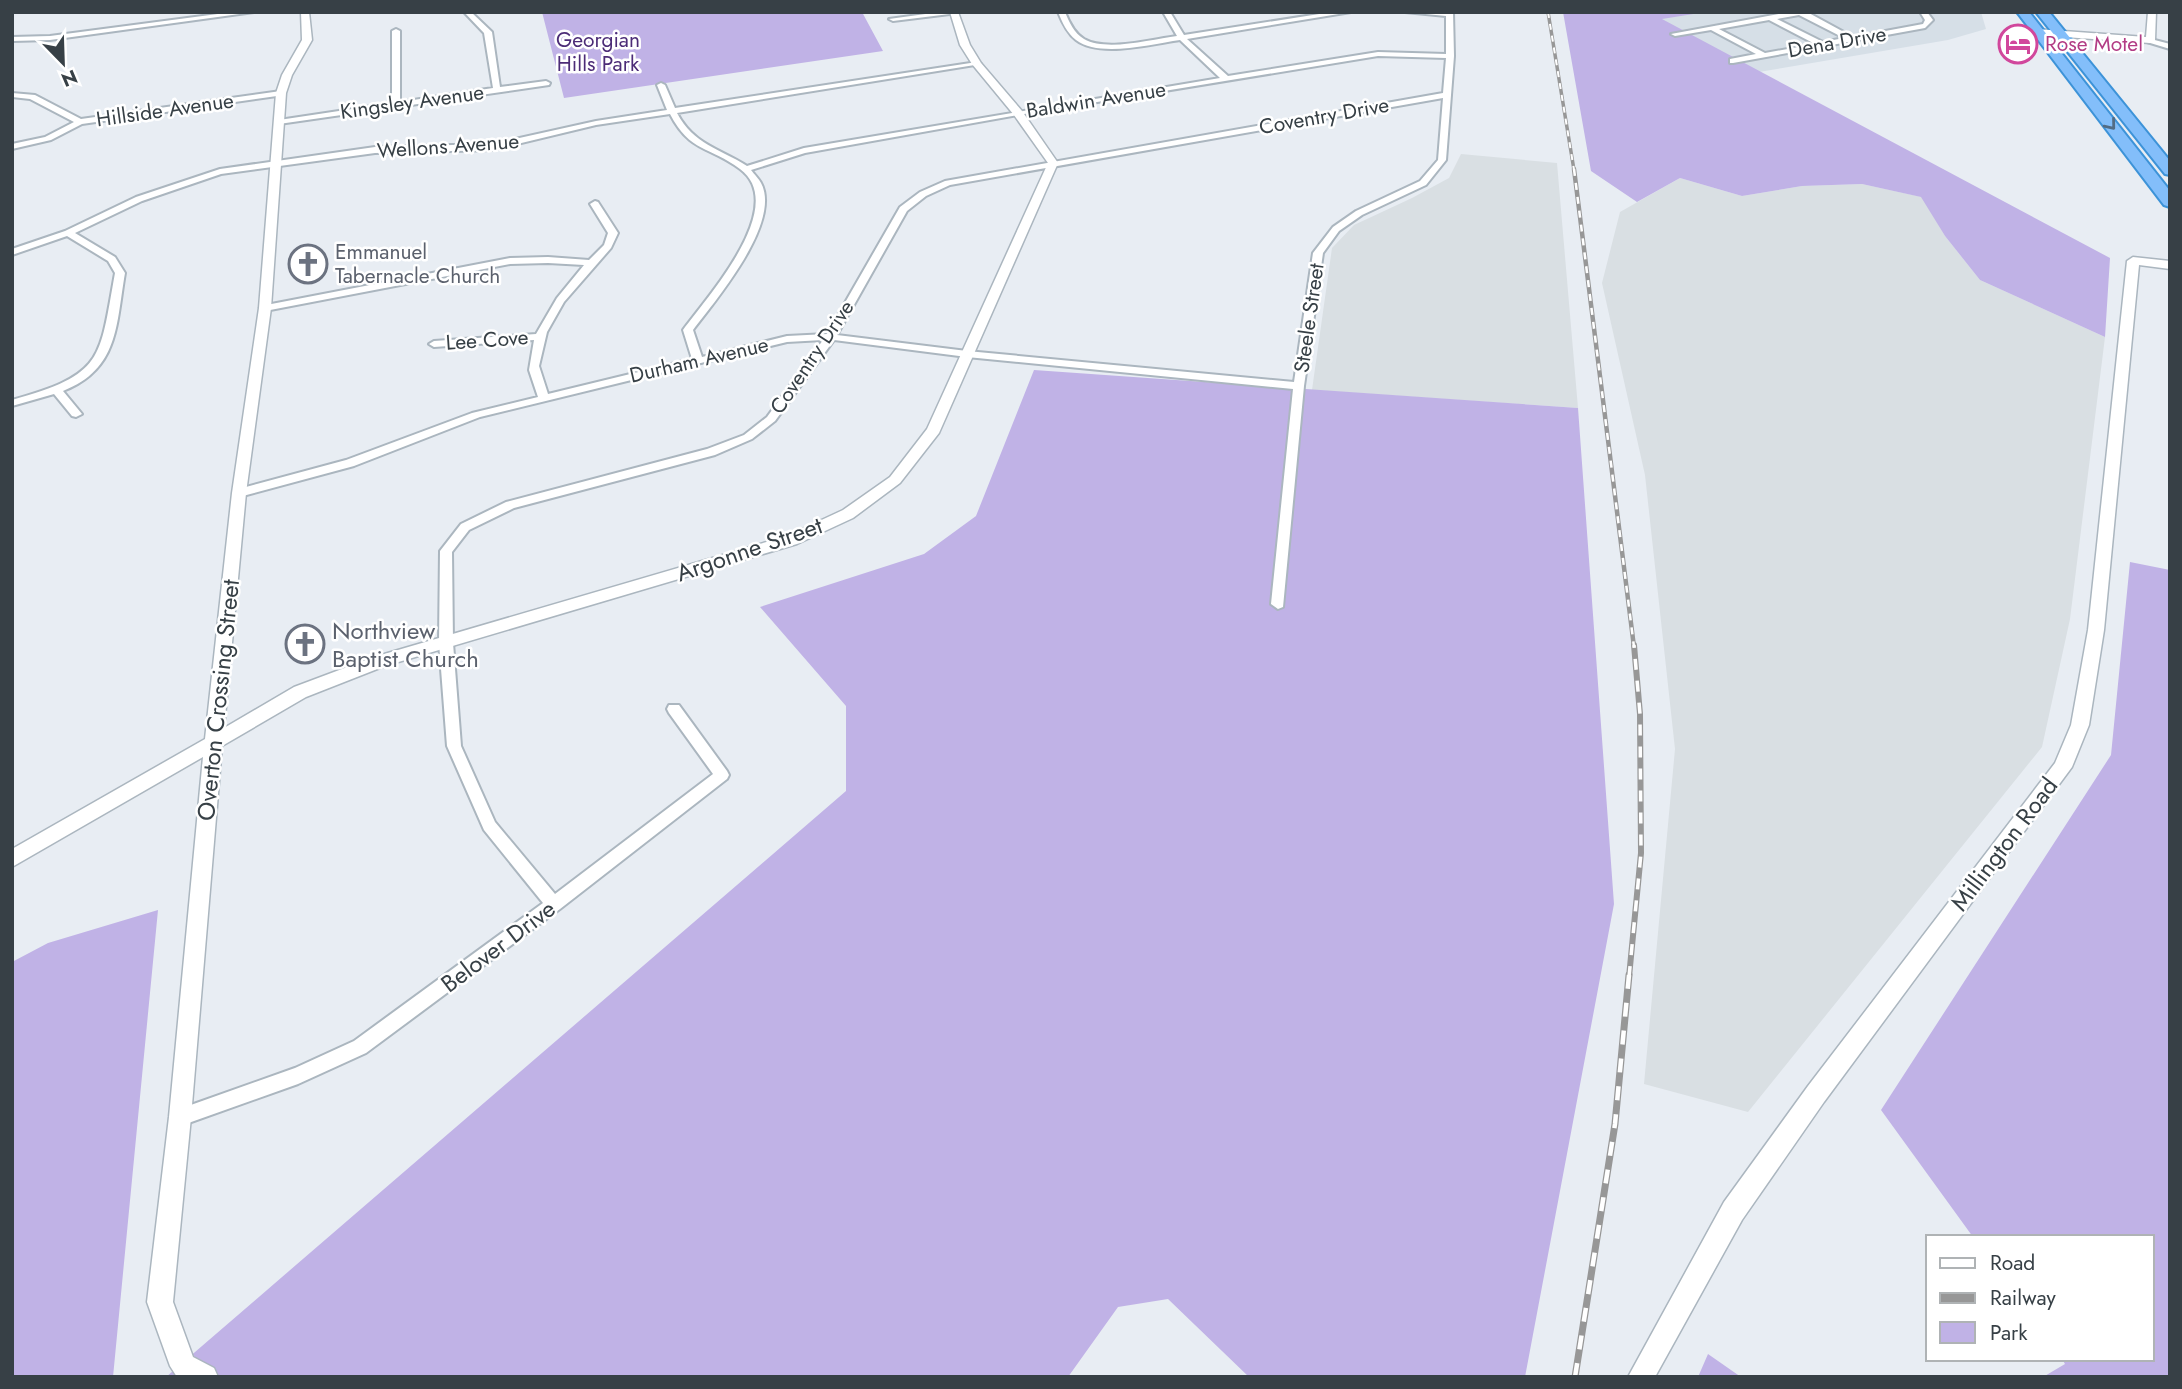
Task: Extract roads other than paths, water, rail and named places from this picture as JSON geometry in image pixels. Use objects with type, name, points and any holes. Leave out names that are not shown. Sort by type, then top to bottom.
[{"type":"highway","points":[[2023,12],[2170,202]]},
{"type":"highway","points":[[2042,12],[2170,171]]},
{"type":"street","points":[[13,39],[50,38],[251,12]]},
{"type":"street","name":"Overton Crossing Street","points":[[205,1377],[183,1366],[160,1303],[239,493],[265,308],[281,93],[287,75],[307,40],[305,12]]},
{"type":"street","points":[[467,12],[488,32],[497,90]]},
{"type":"street","points":[[893,19],[954,12],[965,45],[977,64],[1018,113],[1053,163]]},
{"type":"street","points":[[1061,12],[1074,38],[1085,45],[1117,47],[1348,12]]},
{"type":"street","points":[[1166,12],[1182,38],[1226,78]]},
{"type":"street","points":[[1408,12],[1449,13]]},
{"type":"street","name":"Dena Drive","points":[[1733,61],[1925,26],[1928,20],[1923,12]]},
{"type":"street","points":[[2150,40],[2152,12]]},
{"type":"street","name":"Steele Street","points":[[1278,604],[1299,386],[1318,253],[1336,229],[1359,213],[1423,183],[1443,160],[1450,56],[1449,13]]},
{"type":"street","points":[[1675,34],[1802,13],[1852,39]]},
{"type":"street","points":[[1769,18],[1823,45]]},
{"type":"street","points":[[1713,28],[1763,55]]},
{"type":"street","points":[[396,31],[396,105]]},
{"type":"street","points":[[2036,32],[2150,40],[2170,47]]},
{"type":"street","name":"Baldwin Avenue","points":[[746,169],[804,151],[1226,78],[1378,54],[1450,56]]},
{"type":"street","name":"Wellons Avenue","points":[[12,252],[68,233],[136,196],[220,172],[375,150],[492,147],[596,123],[977,64]]},
{"type":"street","name":"Kingsley Avenue","points":[[279,122],[546,83]]},
{"type":"street","points":[[661,85],[672,112],[694,142],[746,169],[759,188],[761,216],[750,243],[688,330],[698,359]]},
{"type":"street","name":"Hillside Avenue","points":[[12,147],[62,135],[80,122],[281,93]]},
{"type":"street","points":[[12,95],[32,97],[80,122]]},
{"type":"street","name":"Coventry Drive","points":[[554,904],[489,826],[454,746],[446,643],[446,551],[466,527],[510,505],[711,453],[748,437],[771,419],[831,337],[903,208],[923,194],[948,183],[1053,163],[1446,95]]},
{"type":"street","name":"Argonne Street","points":[[12,859],[300,692],[380,661],[792,540],[848,514],[895,480],[934,430],[1053,163]]},
{"type":"street","points":[[544,398],[534,368],[539,337],[550,316],[591,263],[608,246],[613,233],[595,204]]},
{"type":"street","points":[[12,403],[57,391],[78,381],[101,357],[120,274],[112,259],[68,233]]},
{"type":"street","points":[[265,308],[510,261],[591,263]]},
{"type":"street","name":"Millington Road","points":[[1641,1377],[1732,1211],[1816,1094],[2063,767],[2080,724],[2096,630],[2133,261],[2170,265]]},
{"type":"street","name":"Lee Cove","points":[[434,344],[539,337]]},
{"type":"street","name":"Durham Avenue","points":[[239,493],[350,463],[476,415],[787,339],[831,337],[967,354],[1299,386]]},
{"type":"street","points":[[57,391],[76,414]]},
{"type":"street","name":"Belover Drive","points":[[180,1117],[298,1075],[360,1047],[554,904],[722,775],[674,709]]},
{"type":"railway","points":[[1548,12],[1574,170]]},
{"type":"railway","points":[[1574,169],[1634,647]]},
{"type":"railway","points":[[1629,977],[1641,853],[1640,714],[1634,645]]},
{"type":"railway","points":[[1575,1377],[1615,1124],[1629,975]]},
{"type":"place","name":"Rose Motel","points":[[2018,44]]},
{"type":"place","name":"Emmanuel Tabernacle Church","points":[[308,264]]},
{"type":"place","name":"Northview Baptist Church","points":[[305,644]]},
{"type":"park label","name":"Georgian Hills Park","points":[[598,52]]}]
